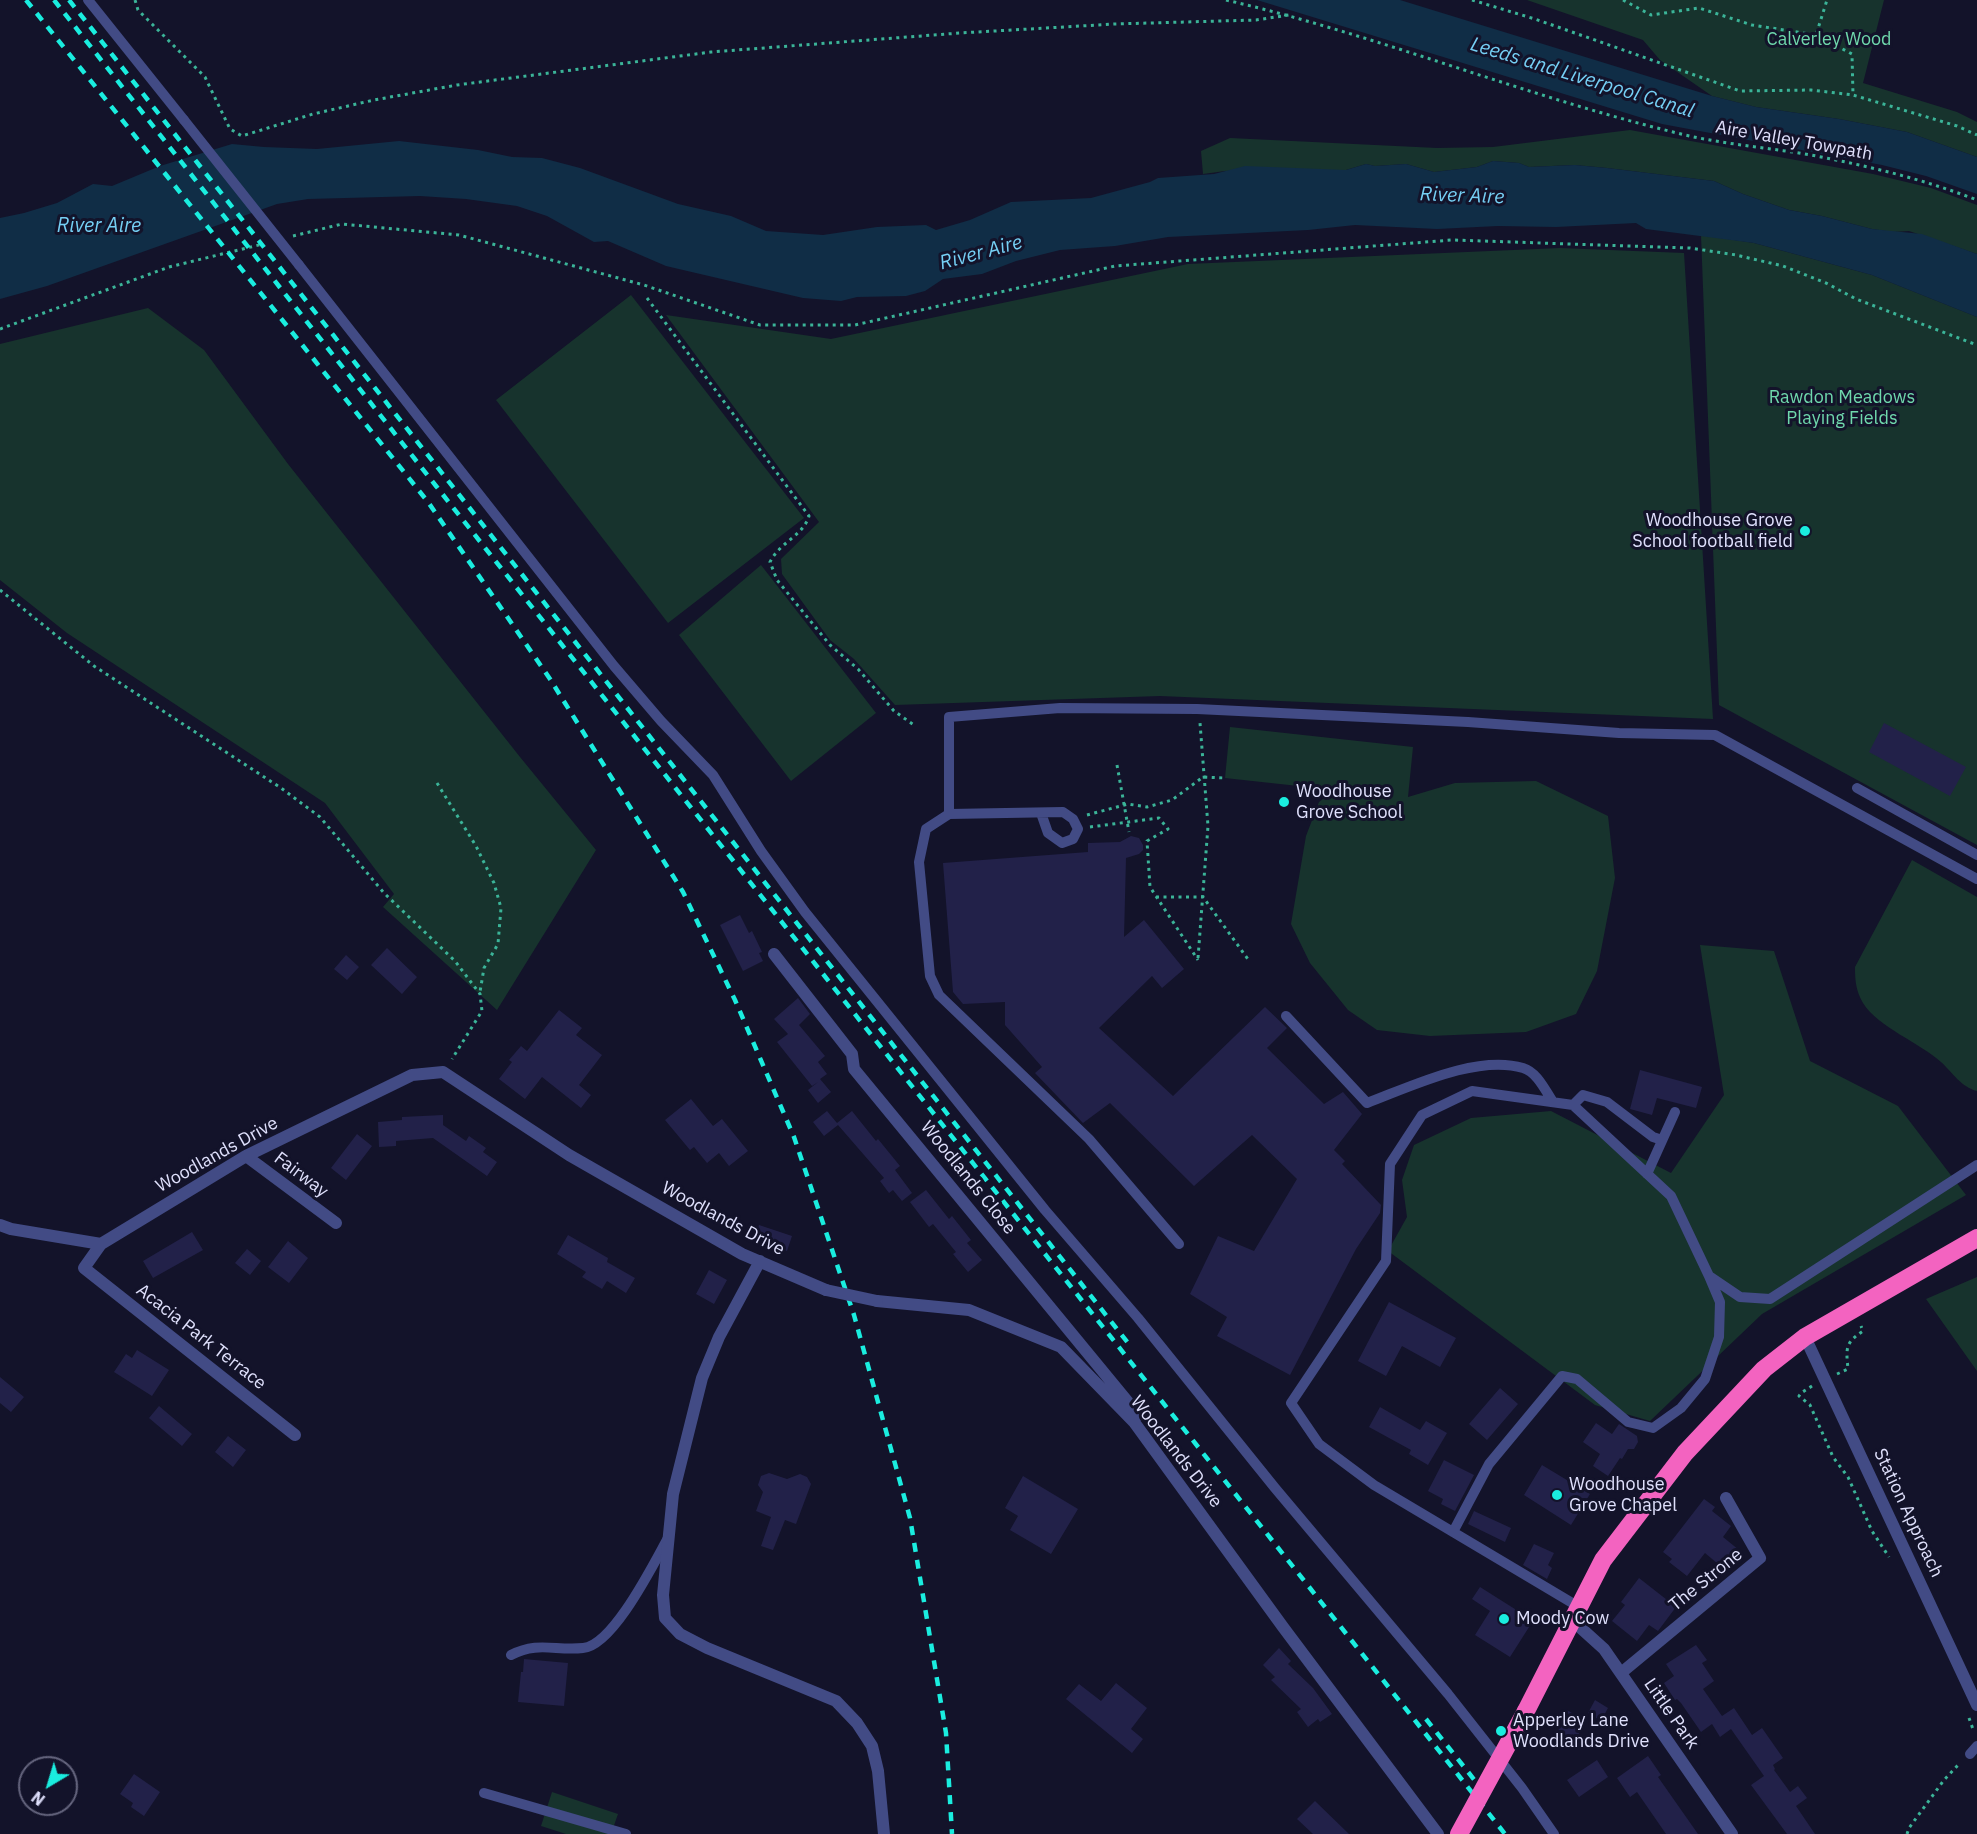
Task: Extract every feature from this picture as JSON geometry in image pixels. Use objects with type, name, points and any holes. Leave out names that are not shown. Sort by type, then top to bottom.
[{"type":"highway","points":[[1459,1834],[1526,1711],[1603,1560],[1685,1453],[1764,1369],[1805,1337],[1977,1238]]},
{"type":"street","name":"Woodlands Close","points":[[774,954],[852,1054],[854,1069],[1137,1413],[1134,1422]]},
{"type":"street","name":"Woodlands Drive","points":[[101,1244],[246,1156],[412,1075],[443,1072],[569,1155],[742,1254],[826,1290],[877,1301],[969,1310],[1061,1347],[1134,1422],[1283,1627],[1438,1834]]},
{"type":"street","name":"Fairway","points":[[246,1156],[336,1223]]},
{"type":"street","points":[[0,1225],[11,1229],[101,1244]]},
{"type":"street","name":"Acacia Park Terrace","points":[[101,1244],[84,1268],[295,1435]]},
{"type":"street","points":[[760,1261],[719,1337],[702,1377],[673,1494],[663,1594],[665,1618],[680,1634],[707,1648],[836,1701],[857,1723],[872,1746],[878,1771],[884,1834]]},
{"type":"street","name":"Station Approach","points":[[1805,1337],[1977,1705]]},
{"type":"street","name":"The Strone","points":[[1621,1673],[1760,1558],[1726,1498]]},
{"type":"street","name":"Little Park","points":[[1576,1614],[1604,1649],[1732,1834]]},
{"type":"lane","points":[[88,0],[614,666],[661,721],[712,775],[761,851],[805,912],[1045,1210],[1138,1318],[1275,1488],[1448,1694],[1522,1788],[1554,1834]]},
{"type":"lane","points":[[950,814],[949,717],[1060,708],[1199,709],[1468,722],[1619,733],[1715,735],[1977,879]]},
{"type":"lane","points":[[1857,788],[1977,855]]},
{"type":"lane","points":[[1041,813],[1048,833],[1062,843],[1072,839],[1075,824],[1063,812],[950,814],[926,830],[919,861],[930,976],[939,995],[1089,1139],[1179,1244]]},
{"type":"lane","points":[[1286,1016],[1367,1103],[1451,1071],[1492,1065],[1524,1068],[1539,1079],[1553,1102]]},
{"type":"lane","points":[[1454,1532],[1489,1464],[1562,1376],[1577,1379],[1628,1422],[1653,1428],[1681,1408],[1705,1379],[1719,1337],[1720,1302],[1671,1196],[1573,1105],[1472,1091],[1422,1115],[1390,1164],[1386,1261],[1291,1403],[1319,1444],[1374,1485],[1454,1532],[1576,1614]]},
{"type":"lane","points":[[1573,1105],[1583,1095],[1607,1102],[1653,1137],[1662,1140]]},
{"type":"lane","points":[[1647,1174],[1675,1112]]},
{"type":"lane","points":[[1709,1276],[1740,1297],[1770,1299],[1977,1165]]},
{"type":"lane","points":[[511,1655],[523,1649],[539,1646],[586,1648],[599,1640],[624,1613],[669,1535]]},
{"type":"lane","points":[[484,1793],[626,1834]]},
{"type":"path","points":[[135,0],[138,10],[206,77],[230,129],[242,136],[313,114],[457,85],[711,52],[972,32],[1114,24],[1256,20],[1289,15]]},
{"type":"path","name":"Aire Valley Towpath","points":[[1226,0],[1289,15],[1674,133],[1810,155],[1879,170],[1933,183],[1977,200]]},
{"type":"path","points":[[1472,0],[1535,19],[1740,91],[1811,90],[1853,95],[1956,126],[1977,135]]},
{"type":"path","points":[[1623,0],[1652,15],[1699,8],[1752,25],[1816,35],[1852,54],[1853,95]]},
{"type":"path","points":[[1816,35],[1827,0]]},
{"type":"path","points":[[284,238],[342,224],[459,235],[644,285],[760,325],[855,326],[1115,266],[1452,240],[1690,248],[1736,255],[1783,266],[1856,299],[1977,345]]},
{"type":"path","points":[[0,329],[169,267],[273,241]]},
{"type":"path","points":[[646,298],[809,516],[806,526],[776,550],[770,562],[777,580],[830,645],[858,669],[894,711],[914,725]]},
{"type":"path","points":[[0,590],[94,666],[281,788],[320,818],[384,893],[455,961],[480,993]]},
{"type":"path","points":[[1075,824],[1159,818],[1168,829],[1148,841],[1150,887],[1198,960],[1209,826],[1203,777],[1199,709]]},
{"type":"path","points":[[1117,765],[1129,832]]},
{"type":"path","points":[[1075,824],[1124,804],[1147,807],[1172,801],[1203,777],[1225,778]]},
{"type":"path","points":[[437,783],[476,846],[494,883],[501,909],[498,944],[484,968],[480,993],[482,1011],[443,1072]]},
{"type":"path","points":[[1156,897],[1203,897]]},
{"type":"path","points":[[1203,897],[1250,962]]},
{"type":"path","points":[[1907,1834],[1944,1780],[1973,1750]]},
{"type":"green space","name":"Calverley Wood","points":[[1527,0],[1884,0],[1863,83],[1957,112],[1977,122],[1977,157],[1907,132],[1756,107],[1712,96],[1660,60],[1643,40]]},
{"type":"green space","points":[[1630,130],[1873,174],[1931,188],[1977,205],[1977,254],[1909,231],[1893,232],[1872,229],[1789,210],[1714,181],[1575,165],[1529,167],[1519,163],[1493,161],[1477,167],[1434,172],[1406,164],[1375,166],[1366,164],[1346,170],[1225,171],[1203,174],[1201,151],[1230,138],[1437,148],[1493,147]]},
{"type":"green space","name":"Rawdon Meadows Playing Fields","points":[[1701,235],[1754,243],[1872,275],[1977,317],[1977,845],[1719,705]]},
{"type":"green space","points":[[1560,248],[1684,253],[1713,719],[1160,696],[895,705],[854,659],[830,640],[782,574],[781,559],[819,522],[666,315],[831,339],[1188,264]]},
{"type":"green space","points":[[631,295],[804,518],[668,623],[496,400]]},
{"type":"green space","points":[[148,308],[204,350],[288,464],[596,850],[497,1010],[383,907],[394,894],[325,803],[67,633],[0,580],[0,344]]},
{"type":"green space","points":[[761,565],[876,713],[791,781],[679,635]]},
{"type":"green space","points":[[1230,727],[1413,747],[1408,797],[1455,783],[1536,781],[1608,816],[1615,878],[1597,971],[1576,1014],[1526,1032],[1430,1036],[1377,1030],[1348,1010],[1310,963],[1291,924],[1306,836],[1319,802],[1335,790],[1225,778]]},
{"type":"green space","points":[[1912,860],[1977,897],[1977,1091],[1962,1083],[1932,1055],[1879,1020],[1863,1003],[1857,990],[1855,967]]},
{"type":"green space","points":[[1700,945],[1774,951],[1810,1061],[1898,1106],[1966,1195],[1762,1314],[1650,1421],[1595,1405],[1388,1251],[1407,1217],[1402,1180],[1414,1145],[1471,1118],[1551,1111],[1671,1173],[1724,1095]]},
{"type":"green space","points":[[1977,1277],[1977,1371],[1926,1299]]},
{"type":"green space","points":[[552,1792],[618,1814],[611,1834],[566,1834],[541,1826]]},
{"type":"water","name":"Leeds and Liverpool Canal","points":[[1257,0],[1400,0],[1712,96],[1756,107],[1907,132],[1977,157],[1977,194],[1926,176],[1882,165],[1662,124]]},
{"type":"water","name":"River Aire","points":[[399,141],[478,150],[512,157],[542,158],[580,168],[678,204],[731,216],[766,231],[823,235],[877,227],[926,225],[936,230],[970,220],[1011,202],[1091,198],[1158,178],[1214,174],[1245,166],[1346,170],[1366,164],[1375,166],[1406,164],[1434,172],[1477,167],[1493,161],[1519,163],[1529,167],[1575,165],[1607,168],[1714,181],[1789,210],[1872,229],[1922,234],[1977,254],[1977,317],[1872,275],[1754,243],[1646,229],[1636,223],[1437,229],[1355,225],[1308,230],[1168,237],[1115,246],[1060,250],[1016,261],[982,274],[943,279],[925,291],[906,296],[857,297],[841,301],[803,298],[666,266],[608,241],[594,242],[547,216],[517,206],[420,196],[308,199],[277,204],[47,286],[0,299],[0,218],[57,203],[93,184],[112,186],[160,166],[232,144],[317,149]]},
{"type":"building","points":[[1884,723],[1966,767],[1950,796],[1869,752]]},
{"type":"building","points":[[1131,836],[1139,838],[1143,850],[1139,854],[1126,858],[1124,937],[1144,920],[1184,969],[1162,988],[1152,976],[1099,1028],[1173,1096],[1265,1007],[1287,1028],[1267,1048],[1324,1104],[1343,1092],[1362,1114],[1334,1150],[1345,1161],[1342,1164],[1381,1205],[1380,1213],[1356,1249],[1290,1375],[1217,1336],[1227,1317],[1190,1294],[1218,1236],[1254,1251],[1297,1179],[1252,1135],[1194,1186],[1110,1103],[1083,1123],[1035,1073],[1042,1067],[1005,1025],[1005,1002],[963,1004],[953,992],[943,863],[1088,852],[1088,843],[1120,842]]},
{"type":"building","points":[[740,915],[749,933],[752,931],[762,952],[759,953],[763,961],[743,971],[720,925]]},
{"type":"building","points":[[387,948],[417,977],[402,994],[371,965]]},
{"type":"building","points":[[346,955],[359,967],[347,980],[334,969]]},
{"type":"building","points":[[798,998],[810,1014],[799,1025],[825,1056],[818,1062],[827,1074],[820,1079],[831,1092],[818,1103],[808,1090],[818,1082],[812,1086],[777,1042],[788,1034],[774,1019]]},
{"type":"building","points":[[559,1010],[582,1028],[576,1035],[602,1055],[579,1085],[591,1095],[581,1108],[542,1077],[525,1099],[499,1079],[512,1062],[509,1060],[521,1046],[527,1051]]},
{"type":"building","points":[[1640,1070],[1702,1087],[1696,1108],[1657,1098],[1652,1115],[1630,1109]]},
{"type":"building","points":[[691,1099],[713,1126],[722,1119],[748,1151],[729,1166],[719,1153],[707,1163],[694,1147],[690,1150],[665,1120]]},
{"type":"building","points":[[827,1111],[837,1123],[852,1111],[900,1166],[895,1170],[912,1193],[902,1201],[893,1190],[889,1193],[880,1181],[884,1178],[838,1125],[824,1136],[813,1122]]},
{"type":"building","points":[[443,1115],[443,1125],[466,1141],[469,1136],[486,1148],[483,1152],[497,1162],[487,1176],[433,1138],[396,1141],[396,1146],[379,1147],[378,1122],[402,1120],[402,1117]]},
{"type":"building","points":[[357,1134],[372,1146],[346,1180],[331,1168]]},
{"type":"building","points":[[926,1190],[949,1219],[952,1216],[971,1240],[967,1243],[982,1260],[968,1272],[953,1254],[956,1252],[933,1224],[929,1227],[910,1202]]},
{"type":"building","points":[[759,1225],[792,1236],[787,1251],[754,1239]]},
{"type":"building","points":[[192,1232],[203,1250],[153,1278],[143,1261]]},
{"type":"building","points":[[568,1235],[608,1258],[607,1262],[635,1278],[626,1293],[607,1281],[602,1289],[582,1277],[586,1272],[557,1254]]},
{"type":"building","points":[[288,1241],[308,1258],[289,1283],[268,1267]]},
{"type":"building","points":[[247,1249],[261,1261],[250,1275],[235,1263]]},
{"type":"building","points":[[709,1270],[727,1280],[714,1304],[696,1294]]},
{"type":"building","points":[[1389,1302],[1456,1338],[1440,1367],[1402,1346],[1386,1376],[1358,1361]]},
{"type":"building","points":[[137,1350],[169,1370],[152,1396],[114,1372],[126,1354],[132,1358]]},
{"type":"building","points":[[0,1377],[24,1397],[11,1412],[0,1403]]},
{"type":"building","points":[[1500,1388],[1518,1404],[1487,1440],[1469,1424]]},
{"type":"building","points":[[159,1406],[192,1434],[182,1446],[149,1418]]},
{"type":"building","points":[[1380,1407],[1420,1430],[1426,1421],[1447,1433],[1428,1465],[1409,1454],[1411,1450],[1369,1427]]},
{"type":"building","points":[[1596,1423],[1612,1434],[1619,1424],[1637,1436],[1638,1442],[1634,1449],[1628,1449],[1608,1476],[1593,1466],[1600,1454],[1583,1442]]},
{"type":"building","points":[[228,1436],[246,1450],[233,1467],[215,1452]]},
{"type":"building","points":[[1444,1460],[1474,1475],[1455,1511],[1441,1504],[1443,1499],[1428,1491]]},
{"type":"building","name":"Woodhouse Grove Chapel","points":[[1542,1465],[1590,1494],[1571,1525],[1524,1495]]},
{"type":"building","points":[[769,1473],[787,1479],[800,1474],[807,1477],[811,1484],[796,1524],[785,1520],[773,1550],[761,1546],[771,1517],[756,1511],[763,1492],[758,1485],[761,1476]]},
{"type":"building","points":[[1023,1476],[1078,1509],[1051,1554],[1010,1530],[1018,1516],[1005,1508]]},
{"type":"building","points":[[1704,1499],[1715,1507],[1712,1511],[1731,1526],[1723,1537],[1739,1550],[1724,1569],[1705,1553],[1687,1576],[1669,1562],[1672,1559],[1663,1552]]},
{"type":"building","points":[[1474,1511],[1511,1528],[1505,1542],[1468,1524]]},
{"type":"building","points":[[1534,1544],[1554,1553],[1548,1565],[1552,1568],[1547,1579],[1523,1565]]},
{"type":"building","points":[[1639,1578],[1676,1607],[1658,1631],[1649,1625],[1637,1641],[1612,1621],[1625,1605],[1621,1602]]},
{"type":"building","name":"Moody Cow","points":[[1480,1587],[1518,1611],[1516,1614],[1531,1624],[1510,1657],[1475,1635],[1490,1611],[1472,1599]]},
{"type":"building","points":[[1696,1645],[1707,1660],[1702,1663],[1714,1681],[1703,1689],[1722,1716],[1734,1708],[1752,1735],[1762,1728],[1783,1758],[1773,1765],[1774,1770],[1790,1792],[1798,1786],[1807,1798],[1796,1806],[1815,1834],[1787,1834],[1751,1785],[1764,1776],[1731,1729],[1720,1737],[1712,1724],[1701,1732],[1664,1683],[1674,1676],[1666,1664]]},
{"type":"building","points":[[1279,1648],[1291,1661],[1288,1664],[1313,1688],[1332,1714],[1320,1722],[1318,1719],[1308,1727],[1297,1712],[1301,1709],[1271,1680],[1275,1677],[1263,1665]]},
{"type":"building","points":[[524,1659],[568,1663],[564,1706],[518,1702]]},
{"type":"building","points":[[1116,1683],[1147,1708],[1131,1729],[1143,1739],[1132,1753],[1066,1699],[1079,1684],[1101,1701]]},
{"type":"building","points":[[1595,1700],[1608,1708],[1601,1721],[1588,1713]]},
{"type":"building","points":[[1565,1709],[1586,1721],[1577,1737],[1572,1734],[1563,1750],[1551,1743],[1559,1729],[1554,1726]]},
{"type":"building","points":[[1648,1756],[1661,1775],[1658,1777],[1698,1834],[1666,1834],[1637,1792],[1630,1797],[1617,1778]]},
{"type":"building","points":[[1597,1760],[1608,1777],[1579,1797],[1567,1780]]},
{"type":"building","points":[[134,1774],[160,1792],[144,1816],[131,1807],[133,1803],[120,1794]]},
{"type":"building","points":[[1315,1801],[1349,1834],[1313,1834],[1297,1819]]},
{"type":"railway","points":[[26,0],[428,502],[550,679],[683,892],[735,1000],[794,1137],[854,1315],[910,1518],[946,1733],[952,1834]]},
{"type":"railway","points":[[54,0],[436,486],[1505,1834]]},
{"type":"railway","points":[[69,0],[1128,1343]]},
{"type":"railway","points":[[1426,1719],[1480,1787]]},
{"type":"place","name":"Woodhouse Grove School football field","points":[[1805,531]]},
{"type":"place","name":"Woodhouse Grove School","points":[[1284,802]]},
{"type":"place","name":"Woodhouse Grove Chapel","points":[[1557,1495]]},
{"type":"place","name":"Moody Cow","points":[[1504,1619]]},
{"type":"place","name":"Apperley Lane Woodlands Drive","points":[[1501,1731]]}]
